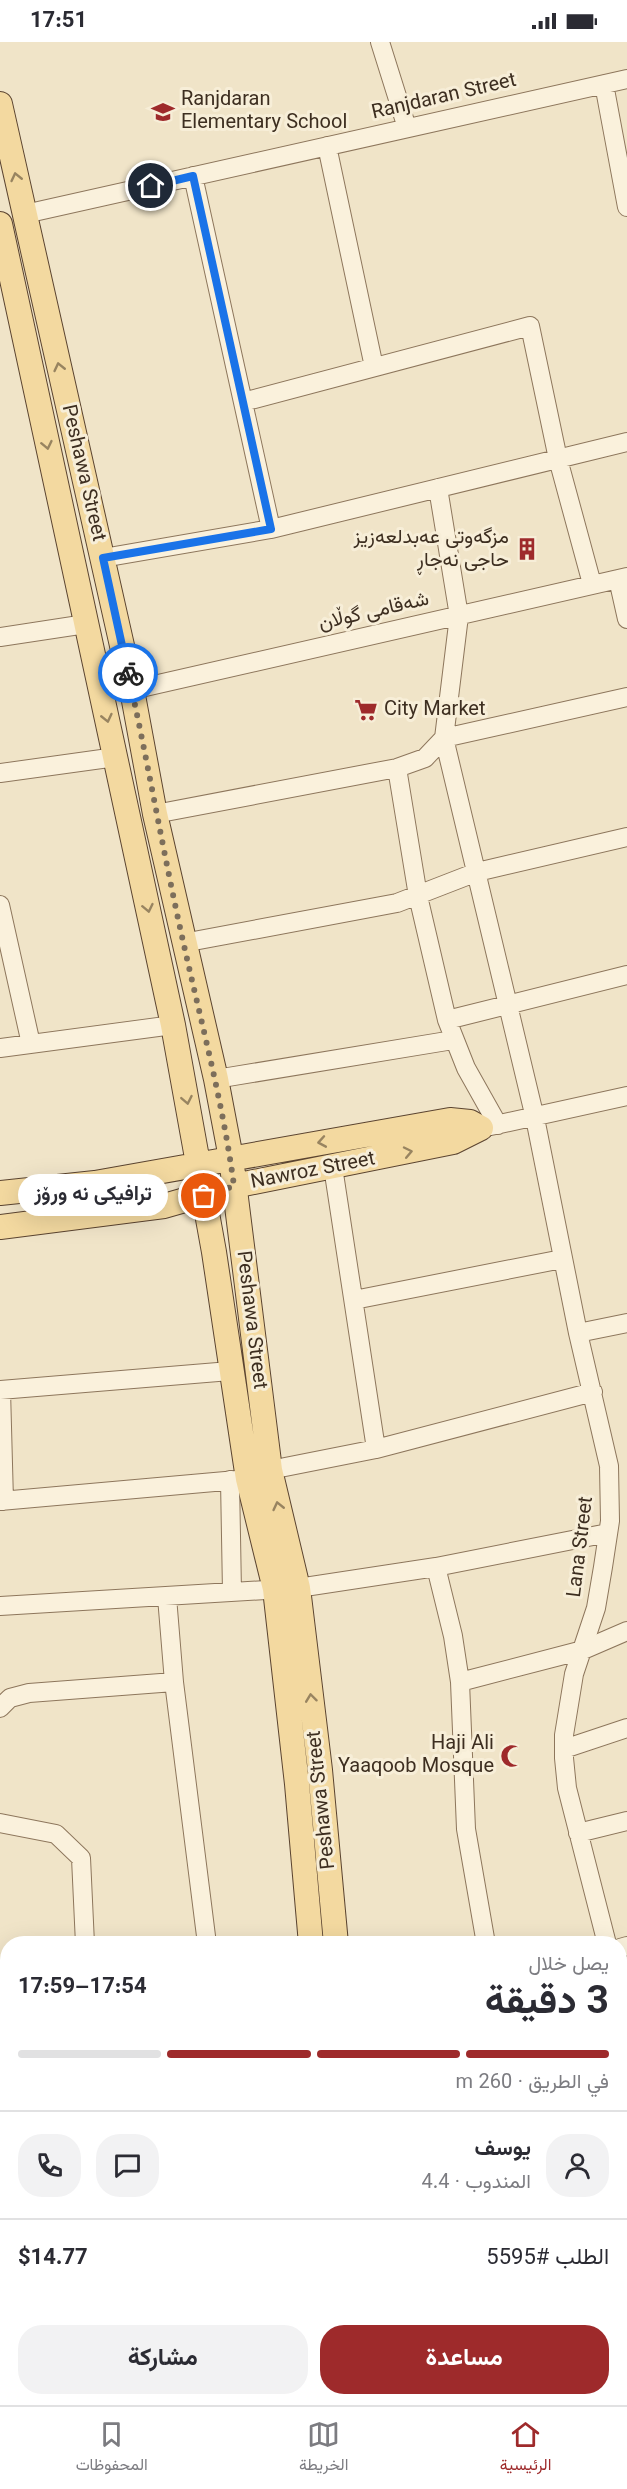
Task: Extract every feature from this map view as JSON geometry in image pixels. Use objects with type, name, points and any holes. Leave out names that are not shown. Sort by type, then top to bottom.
[{"type":"main road","name":"Peshawa Street","points":[[0,104],[132,690],[155,814],[216,1079],[231,1158],[250,1476]]},
{"type":"main road","name":"Peshawa Street","points":[[0,224],[8,302],[59,500],[173,1025],[204,1196],[230,1371],[250,1476],[286,1589],[320,1770],[335,1936]]},
{"type":"main road","points":[[59,500],[88,493]]},
{"type":"main road","name":"Nawroz Street","points":[[0,1193],[95,1183],[450,1120],[490,1127]]},
{"type":"main road","name":"Nawroz Street","points":[[0,1227],[123,1213],[204,1196],[234,1186],[453,1142],[490,1127]]},
{"type":"main road","name":"Peshawa Street","points":[[286,1589],[297,1784],[310,1936]]},
{"type":"street","points":[[380,42],[407,128]]},
{"type":"street","name":"Ranjdaran Street","points":[[25,214],[627,79]]},
{"type":"street","points":[[604,84],[627,207]]},
{"type":"street","points":[[327,146],[374,367]]},
{"type":"street","points":[[193,176],[271,529]]},
{"type":"street","points":[[243,402],[530,326],[558,459],[592,584]]},
{"type":"street","points":[[103,558],[271,529],[627,442]]},
{"type":"street","points":[[155,814],[397,768],[425,759],[444,738],[459,616],[438,488]]},
{"type":"street","points":[[623,578],[627,619]]},
{"type":"street","name":"شەقامی گوڵان","points":[[132,690],[623,578]]},
{"type":"street","points":[[0,637],[86,624]]},
{"type":"street","points":[[444,738],[627,697]]},
{"type":"street","name":"Lana Street","points":[[444,738],[535,1118],[562,1259],[609,1466],[611,1493],[608,1533],[596,1608],[574,1674],[564,1749],[567,1788],[606,1936]]},
{"type":"street","points":[[0,773],[116,757]]},
{"type":"street","points":[[397,768],[418,896],[447,1020],[453,1040],[475,1086],[490,1127]]},
{"type":"street","points":[[183,943],[397,903],[477,872],[627,837]]},
{"type":"street","points":[[0,905],[31,1044]]},
{"type":"street","points":[[447,1020],[627,975]]},
{"type":"street","points":[[0,1048],[173,1025]]},
{"type":"street","points":[[216,1079],[453,1040]]},
{"type":"street","name":"Nawroz Street","points":[[490,1127],[627,1096]]},
{"type":"street","points":[[333,1167],[376,1449]]},
{"type":"street","points":[[354,1300],[562,1259]]},
{"type":"street","points":[[578,1333],[627,1323]]},
{"type":"street","points":[[230,1371],[0,1390],[2,1501],[250,1476],[376,1449],[593,1392]]},
{"type":"street","points":[[232,1593],[250,1476]]},
{"type":"street","points":[[0,1606],[286,1589],[436,1567],[608,1533]]},
{"type":"street","points":[[436,1567],[453,1636],[460,1682],[466,1829],[485,1936]]},
{"type":"street","points":[[167,1597],[174,1682],[206,1936]]},
{"type":"street","points":[[460,1682],[583,1650],[627,1631]]},
{"type":"street","points":[[0,1708],[10,1698],[29,1693],[174,1682]]},
{"type":"street","points":[[564,1749],[627,1728]]},
{"type":"street","points":[[578,1833],[627,1821]]},
{"type":"street","points":[[0,1823],[56,1834],[81,1858],[85,1936]]},
{"type":"way so far","points":[[128,673],[155,814],[216,1079],[231,1158],[234,1186],[204,1196]]},
{"type":"place","name":"Ranjdaran Elementary School","points":[[163,112]]},
{"type":"place","name":"مزگەوتی عەبدلعەزیز حاجی نەجاڕ","points":[[527,549]]},
{"type":"place","name":"City Market","points":[[366,710]]},
{"type":"place","name":"ترافیکی نه ورۆز","points":[[204,1196]]},
{"type":"place","name":"Haji Ali Yaaqoob Mosque","points":[[512,1756]]},
{"type":"route","points":[[128,673],[103,558],[271,529],[193,176],[151,186]]}]
